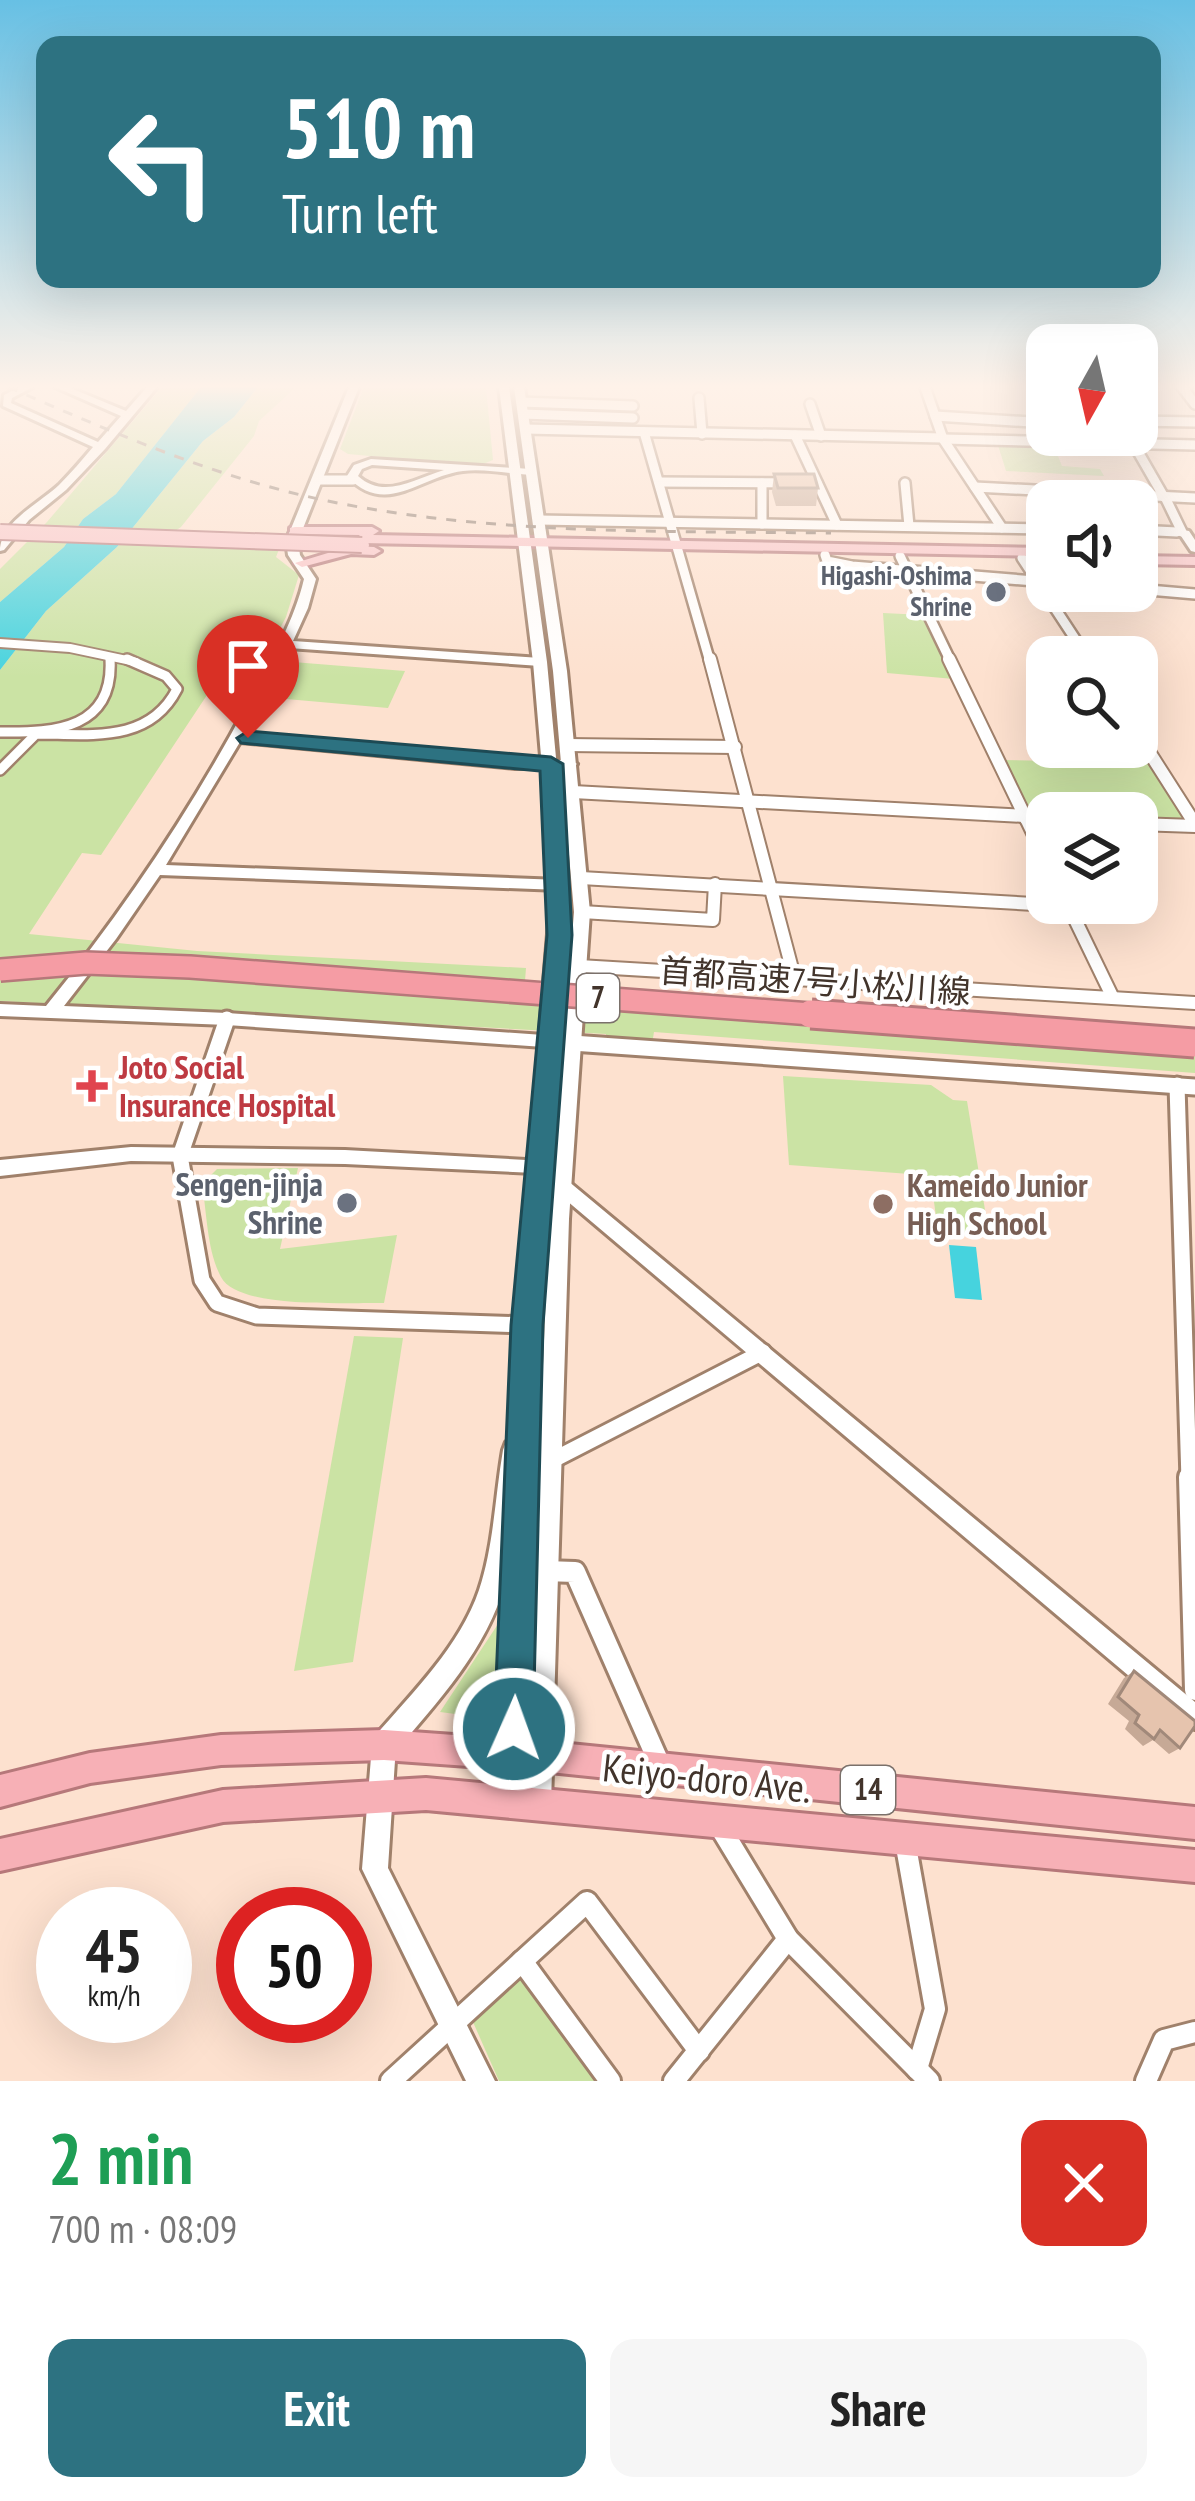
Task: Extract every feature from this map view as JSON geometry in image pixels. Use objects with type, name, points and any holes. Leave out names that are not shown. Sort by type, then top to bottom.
[{"type":"highway","name":"首都高速7号小松川線","points":[[0,970],[86,963],[190,967],[1195,1043]]},
{"type":"highway","name":"首都高速7号小松川線","points":[[0,983],[86,977],[184,980],[1195,1056]]},
{"type":"highway","name":"Keiyo-doro Ave.","points":[[0,1791],[90,1768],[221,1750],[384,1745],[662,1768],[1195,1823]]},
{"type":"highway","name":"Keiyo-doro Ave.","points":[[0,1855],[200,1810],[380,1794],[524,1801],[1194,1872]]},
{"type":"main road","points":[[518,484],[534,548],[563,758],[571,881],[582,912],[561,1182],[545,1570],[526,1755]]},
{"type":"main road","points":[[524,1801],[524,1385],[549,1041],[571,881],[573,792],[540,662],[534,548],[539,520],[533,484]]},
{"type":"main road","points":[[0,529],[825,555],[902,563],[1026,558]]},
{"type":"main road","points":[[295,531],[438,533],[494,547]]},
{"type":"main road","points":[[679,550],[848,545],[1026,554]]},
{"type":"main road","points":[[302,563],[351,550],[494,547]]},
{"type":"main road","points":[[1158,556],[1195,555]]},
{"type":"main road","points":[[384,1745],[464,1644],[491,1589],[524,1385]]},
{"type":"street","points":[[0,548],[63,484]]},
{"type":"street","points":[[0,559],[67,484]]},
{"type":"street","points":[[51,1011],[104,948],[258,696],[308,586],[302,563],[291,548],[315,484]]},
{"type":"street","points":[[368,484],[398,492],[419,484]]},
{"type":"street","points":[[660,484],[751,802],[795,980]]},
{"type":"street","points":[[762,484],[762,524]]},
{"type":"street","points":[[818,484],[837,525]]},
{"type":"street","points":[[904,484],[910,526]]},
{"type":"street","points":[[973,484],[1002,528]]},
{"type":"street","points":[[1157,484],[1195,555]]},
{"type":"street","points":[[975,487],[1195,498]]},
{"type":"street","points":[[1175,513],[1195,514]]},
{"type":"street","points":[[539,520],[1026,529]]},
{"type":"street","points":[[1158,531],[1180,532]]},
{"type":"street","points":[[1022,558],[1026,563]]},
{"type":"street","points":[[902,563],[1026,579]]},
{"type":"street","points":[[573,792],[1025,818],[902,563]]},
{"type":"street","points":[[1158,591],[1195,594]]},
{"type":"street","points":[[0,643],[71,649],[151,664],[168,673],[177,689],[168,711],[124,732],[0,732]]},
{"type":"street","points":[[284,644],[540,662]]},
{"type":"street","points":[[0,770],[36,734],[97,708],[111,686],[110,657]]},
{"type":"street","points":[[236,686],[232,694],[258,696]]},
{"type":"street","points":[[236,737],[563,758],[735,747]]},
{"type":"street","points":[[1158,763],[1189,806],[1195,825],[1158,824]]},
{"type":"street","points":[[154,870],[715,884],[1026,902]]},
{"type":"street","points":[[582,912],[713,920],[715,884]]},
{"type":"street","points":[[1078,924],[1113,998]]},
{"type":"street","points":[[579,967],[1195,1003]]},
{"type":"street","points":[[0,970],[64,971]]},
{"type":"street","points":[[0,1010],[227,1019],[1186,1086],[1195,1690]]},
{"type":"street","points":[[227,1019],[180,1156],[202,1280],[217,1303],[257,1316],[527,1325]]},
{"type":"street","points":[[0,1168],[95,1156],[345,1156],[538,1166],[1195,1717]]},
{"type":"street","points":[[548,1462],[763,1352]]},
{"type":"street","points":[[545,1570],[575,1572],[662,1768]]},
{"type":"street","points":[[384,1745],[373,1850],[380,1886],[454,2019],[481,2081]]},
{"type":"street","points":[[716,1820],[788,1939],[923,2075]]},
{"type":"street","points":[[905,1841],[934,2009],[923,2075]]},
{"type":"street","points":[[391,2081],[587,1902],[699,2051]]},
{"type":"street","points":[[674,2081],[788,1939]]},
{"type":"street","points":[[523,1961],[610,2081]]},
{"type":"street","points":[[1146,2081],[1164,2040],[1195,2032]]},
{"type":"green space","points":[[79,484],[124,484],[83,519],[64,547],[0,602],[0,569]]},
{"type":"green space","points":[[168,484],[215,484],[181,527],[160,541],[280,547],[276,557],[299,575],[286,617],[243,698],[207,695],[101,855],[82,853],[29,934],[197,951],[526,968],[525,981],[1195,1030],[1195,1073],[654,1032],[652,1044],[606,1041],[606,1034],[0,1001],[0,670],[46,611],[117,547]]},
{"type":"green space","points":[[883,613],[924,615],[954,679],[887,673]]},
{"type":"green space","points":[[293,662],[405,671],[388,708],[275,698]]},
{"type":"green space","points":[[999,760],[1026,761],[1026,768],[1156,768],[1191,821],[1158,821],[1158,792],[1026,792],[1026,815]]},
{"type":"green space","points":[[783,1076],[931,1085],[953,1100],[967,1101],[989,1234],[938,1231],[931,1180],[923,1175],[789,1165]]},
{"type":"green space","points":[[298,1168],[280,1249],[397,1235],[384,1303],[271,1299],[231,1288],[221,1277],[210,1244],[202,1184],[217,1169]]},
{"type":"green space","points":[[354,1336],[403,1338],[353,1662],[294,1671]]},
{"type":"green space","points":[[510,1584],[509,1721],[440,1712],[500,1621]]},
{"type":"green space","points":[[522,1973],[597,2081],[499,2081],[473,2022]]},
{"type":"water","points":[[124,484],[168,484],[117,547],[46,611],[0,670],[0,602],[64,547],[83,519]]},
{"type":"water","points":[[949,1245],[976,1247],[982,1300],[955,1298]]},
{"type":"building","points":[[777,484],[817,484],[818,488],[778,488]]},
{"type":"building","points":[[1134,1671],[1195,1721],[1180,1748],[1160,1730],[1154,1739],[1135,1723],[1139,1715],[1118,1697]]},
{"type":"railway","points":[[263,484],[390,512],[515,526],[831,533]]},
{"type":"place","name":"Higashi-Oshima Shrine","points":[[996,592]]},
{"type":"place","name":"Joto Social Insurance Hospital","points":[[92,1086]]},
{"type":"place","name":"Sengen-jinja Shrine","points":[[347,1203]]},
{"type":"place","name":"Kameido Junior High School","points":[[883,1204]]},
{"type":"route","points":[[248,738],[551,764],[560,935],[527,1325],[514,1729]]}]
